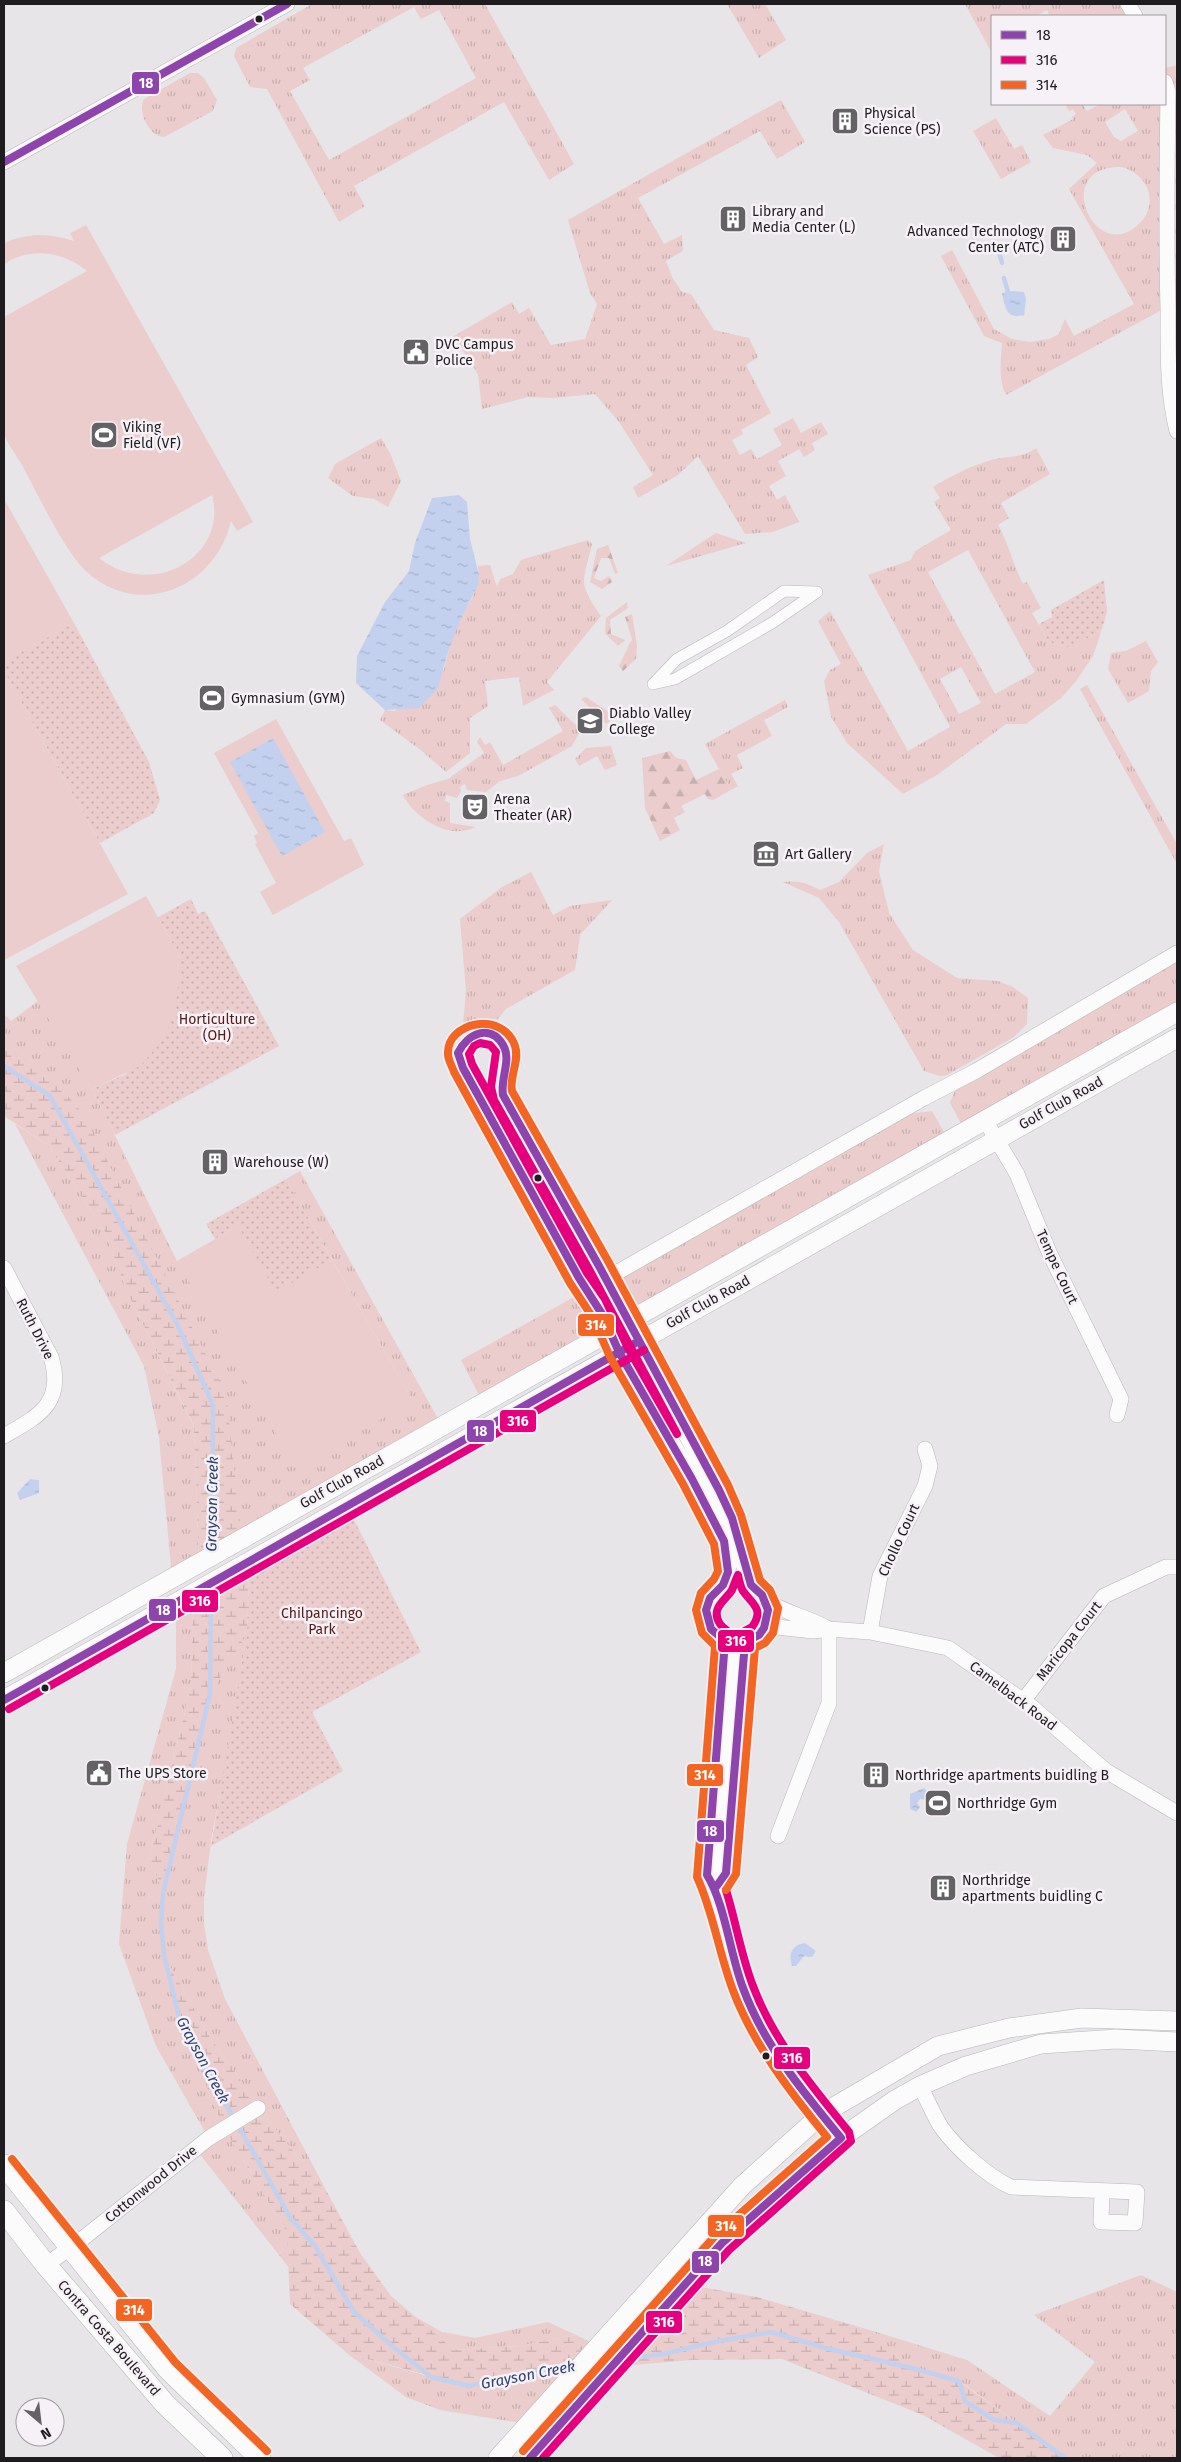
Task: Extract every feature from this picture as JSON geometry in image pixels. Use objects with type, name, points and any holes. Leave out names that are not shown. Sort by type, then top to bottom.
[{"type":"main road","name":"Contra Costa Boulevard","points":[[4,2166],[142,2338],[188,2391],[260,2458]]},
{"type":"main road","name":"Contra Costa Boulevard","points":[[4,2211],[46,2265],[165,2404],[222,2458]]},
{"type":"main road","points":[[65,2287],[78,2287],[85,2292],[118,2334],[142,2338]]},
{"type":"street","points":[[4,162],[287,4]]},
{"type":"street","points":[[1128,4],[1134,15]]},
{"type":"street","points":[[1166,85],[1168,92],[1166,250],[1168,333],[1172,404],[1177,431]]},
{"type":"street","points":[[784,591],[817,592],[772,623],[675,679],[653,684],[677,659],[727,631],[784,591]]},
{"type":"street","points":[[727,631],[742,640]]},
{"type":"street","points":[[605,1280],[640,1341],[732,1518],[751,1585],[765,1600],[768,1610],[764,1628],[759,1635],[745,1642],[725,1641],[711,1629],[706,1616],[710,1598],[723,1585],[728,1572],[727,1557],[718,1527],[619,1352],[611,1331],[588,1289],[900,1111],[976,1071],[1177,953]]},
{"type":"street","name":"Golf Club Road","points":[[4,1672],[1177,1012]]},
{"type":"street","name":"Golf Club Road","points":[[4,1700],[1177,1038]]},
{"type":"street","name":"Tempe Court","points":[[985,1120],[1017,1174],[1050,1252],[1121,1399],[1117,1415]]},
{"type":"street","name":"Ruth Drive","points":[[4,1268],[51,1357],[56,1371],[54,1392],[47,1407],[37,1418],[4,1436]]},
{"type":"street","name":"Chollo Court","points":[[870,1632],[880,1576],[925,1486],[930,1466],[925,1449]]},
{"type":"street","name":"Maricopa Court","points":[[1023,1701],[1104,1596],[1166,1567],[1177,1567]]},
{"type":"street","points":[[723,1585],[742,1582],[751,1585]]},
{"type":"street","name":"Camelback Road","points":[[765,1600],[793,1615],[814,1621],[829,1629]]},
{"type":"street","name":"Camelback Road","points":[[764,1628],[870,1632],[948,1648],[1023,1701],[1106,1771],[1177,1813]]},
{"type":"street","points":[[778,1836],[829,1703],[829,1629]]},
{"type":"street","points":[[725,1641],[707,1875],[716,1887],[734,1962],[747,1998],[765,2036],[787,2071],[841,2138]]},
{"type":"street","points":[[716,1887],[726,1873],[745,1642]]},
{"type":"street","points":[[498,2458],[742,2186],[822,2114],[938,2046],[1009,2028],[1082,2018],[1177,2021]]},
{"type":"street","points":[[533,2455],[722,2243],[841,2138],[920,2086],[966,2066],[1041,2044],[1116,2039],[1177,2042]]},
{"type":"street","points":[[920,2086],[940,2125],[950,2138],[996,2181],[1010,2187],[1102,2191]]},
{"type":"street","name":"Cottonwood Drive","points":[[46,2265],[195,2148],[258,2108]]},
{"type":"street","points":[[634,2340],[635,2327],[643,2310],[680,2269],[688,2254],[687,2247]]},
{"type":"street","points":[[533,2455],[531,2438],[558,2401],[565,2384]]},
{"type":"green space","points":[[312,4],[485,4],[574,164],[549,180],[504,102],[354,186],[365,206],[339,222],[267,89],[250,87],[234,56],[236,48]],"holes":[[[414,7],[421,19],[439,10],[476,78],[329,160],[290,91],[310,80],[303,68]]]},
{"type":"green space","points":[[727,4],[765,4],[786,40],[759,58]]},
{"type":"green space","points":[[965,4],[1128,4],[1134,15],[1050,15],[1047,10],[1038,15],[991,15],[991,51]]},
{"type":"green space","points":[[1177,65],[1177,332],[1168,333],[1167,307],[1006,395],[1001,376],[1002,343],[984,336],[941,256],[952,250],[994,329],[1012,339],[1030,342],[1049,339],[1059,334],[1065,319],[1074,336],[1134,304],[1069,189],[1097,163],[1087,155],[1053,148],[1043,135],[1073,119],[1072,117],[1076,114],[1073,109],[1069,111],[1066,105],[1083,105],[1087,111],[1098,105],[1166,105],[1166,68]],"holes":[[[1125,109],[1138,131],[1121,141],[1114,137],[1105,122]],[[1122,167],[1139,176],[1148,191],[1150,199],[1149,208],[1139,224],[1122,234],[1107,233],[1095,224],[1087,210],[1084,195],[1088,181],[1100,170]]]},
{"type":"green space","points":[[190,73],[198,73],[204,78],[217,100],[213,111],[164,137],[159,136],[149,128],[143,116],[142,104],[144,99]]},
{"type":"green space","points":[[781,100],[805,142],[777,159],[760,131],[638,198],[664,244],[682,235],[683,251],[666,261],[672,277],[682,292],[691,294],[714,330],[749,338],[758,357],[746,365],[771,413],[741,430],[743,434],[732,440],[740,455],[751,449],[757,459],[782,445],[773,429],[793,418],[801,433],[821,422],[828,434],[812,443],[815,450],[804,457],[799,449],[778,461],[786,476],[769,486],[777,500],[785,495],[799,522],[773,532],[745,534],[698,456],[678,475],[638,498],[633,487],[653,475],[619,422],[595,394],[553,398],[528,397],[482,409],[478,374],[454,336],[512,302],[519,314],[529,308],[551,345],[585,339],[597,304],[590,293],[568,220]]},
{"type":"green space","points":[[996,118],[1014,149],[1022,145],[1031,162],[1001,179],[973,131]]},
{"type":"green space","name":"Viking Field (VF)","points":[[86,225],[253,522],[237,531],[231,521],[223,544],[210,564],[193,579],[173,589],[152,594],[130,594],[108,586],[87,572],[78,563],[61,537],[5,436],[3,423],[4,317],[87,271],[68,259],[35,253],[4,264],[4,243],[21,237],[39,235],[74,241],[70,233]],"holes":[[[212,495],[214,517],[209,537],[197,553],[181,566],[162,573],[141,575],[119,570],[99,558]]]},
{"type":"green space","points":[[381,438],[390,453],[401,481],[388,507],[374,499],[353,496],[328,478],[335,464]]},
{"type":"green space","points":[[1036,448],[1050,474],[1001,503],[1009,518],[998,525],[1023,584],[1027,582],[1041,608],[1032,613],[1049,642],[1071,648],[1102,629],[1093,656],[1077,680],[1061,698],[1026,724],[1006,724],[937,775],[903,794],[847,743],[831,717],[824,681],[830,670],[841,664],[818,621],[830,611],[908,751],[950,727],[868,575],[911,560],[915,551],[951,530],[934,502],[940,498],[933,487],[983,462],[1025,454]],"holes":[[[968,550],[1035,672],[995,694],[928,572]],[[961,667],[981,703],[959,714],[940,679]]]},
{"type":"green space","points":[[4,499],[74,623],[4,661]]},
{"type":"green space","points":[[716,533],[746,543],[666,566]]},
{"type":"green space","points":[[588,540],[592,544],[585,575],[585,589],[601,616],[547,682],[554,690],[523,706],[519,677],[485,681],[488,706],[470,718],[470,753],[446,772],[422,751],[380,720],[385,710],[395,711],[444,670],[458,624],[476,590],[479,575],[478,566],[490,565],[497,587],[500,579],[513,574],[521,560]]},
{"type":"green space","points":[[608,545],[618,573],[615,574],[609,558],[601,558],[594,578],[601,581],[609,576],[612,582],[602,589],[590,582],[597,549]]},
{"type":"green space","points":[[1104,580],[1107,612],[1102,629],[1071,648],[1049,642],[1039,624],[1052,617],[1051,610]]},
{"type":"green space","points":[[627,602],[628,608],[610,620],[611,634],[625,640],[618,646],[605,633],[606,618]]},
{"type":"green space","points":[[632,614],[637,646],[636,659],[623,671],[619,666],[632,639],[625,617]]},
{"type":"green space","points":[[74,623],[149,762],[160,800],[154,813],[100,843],[4,671],[4,661]]},
{"type":"green space","points":[[1146,641],[1158,662],[1151,671],[1149,691],[1128,703],[1108,669],[1111,653],[1126,651]]},
{"type":"green space","points":[[4,671],[128,894],[4,960]]},
{"type":"green space","points":[[1087,685],[1177,844],[1177,864],[1080,689]]},
{"type":"green space","points":[[586,697],[616,717],[606,724],[581,699]]},
{"type":"green space","points":[[785,700],[788,707],[764,720],[772,736],[737,755],[743,768],[731,774],[738,786],[731,790],[705,744]]},
{"type":"green space","points":[[555,705],[581,730],[572,746],[518,776],[500,781],[486,792],[467,790],[465,784],[460,787],[461,791],[457,798],[446,795],[445,801],[450,803],[450,823],[476,827],[462,831],[443,829],[419,815],[407,802],[403,795],[448,779],[484,753],[477,742],[480,737],[485,745],[490,742],[503,765],[563,731],[549,708]]},
{"type":"green space","points":[[276,719],[344,841],[351,838],[364,865],[273,915],[260,892],[276,883],[255,844],[257,843],[254,836],[258,833],[214,753]]},
{"type":"green space","points":[[611,746],[617,765],[605,770],[597,756],[579,766],[575,759],[586,748]]},
{"type":"green space","points":[[670,751],[676,758],[686,760],[696,780],[719,769],[731,790],[713,800],[708,799],[705,794],[681,806],[685,812],[674,818],[680,830],[660,841],[645,808],[642,758]]},
{"type":"green space","points":[[884,844],[879,871],[889,913],[913,950],[957,978],[998,981],[1013,987],[1028,998],[1027,1024],[1014,1037],[947,1075],[940,1076],[924,1071],[839,922],[819,898],[783,882],[793,881],[820,890],[839,882],[867,853]]},
{"type":"green space","points":[[531,872],[553,915],[570,906],[612,900],[580,935],[575,970],[506,1009],[498,1019],[463,1024],[466,991],[460,919],[502,887]]},
{"type":"green space","points":[[146,896],[181,959],[175,1012],[163,1040],[140,1066],[92,1089],[16,966]]},
{"type":"green space","name":"Horticulture (OH)","points":[[191,899],[198,914],[205,911],[279,1046],[115,1135],[92,1089],[126,1074],[181,959],[158,917]]},
{"type":"green space","points":[[1177,953],[1177,1012],[965,1131],[950,1103],[959,1080]]},
{"type":"green space","points":[[38,1001],[92,1089],[177,1261],[413,1401],[286,1179],[300,1171],[442,1426],[242,1538],[45,1070],[4,1041],[4,1014],[11,1021]]},
{"type":"green space","points":[[4,1041],[45,1070],[84,1115],[226,1394],[242,1538],[199,1563],[194,1426],[127,1292],[105,1232],[49,1146],[4,1116]]},
{"type":"green space","points":[[932,1111],[949,1141],[642,1313],[620,1272],[892,1116]]},
{"type":"green space","points":[[15,1124],[49,1146],[105,1232],[127,1292],[194,1427],[199,1563],[172,1578],[159,1437],[144,1366]]},
{"type":"green space","points":[[286,1179],[332,1260],[276,1293],[238,1226],[215,1239],[206,1224]]},
{"type":"green space","points":[[238,1226],[276,1292],[332,1260],[413,1401],[296,1468],[177,1261]]},
{"type":"green space","points":[[574,1297],[597,1339],[483,1403],[461,1360]]},
{"type":"green space","name":"Chilpancingo Park","points":[[347,1506],[421,1652],[312,1712],[343,1771],[211,1846],[247,1634],[249,1574],[236,1568]]},
{"type":"green space","points":[[236,1568],[249,1574],[247,1634],[210,1694],[163,1893],[150,1857],[191,1686],[193,1593]]},
{"type":"green space","points":[[193,1593],[191,1686],[150,1857],[163,1892],[210,1694],[247,1634],[231,1739],[212,1834],[204,1897],[204,1924],[208,1950],[225,1999],[327,2192],[258,2108],[211,2039],[165,1957],[224,2128],[287,2233],[290,2269],[195,2148],[208,2137],[156,2046],[119,1944],[127,1844],[176,1669],[176,1602]]},
{"type":"green space","points":[[164,1955],[211,2039],[258,2108],[327,2192],[360,2253],[391,2296],[454,2350],[520,2346],[576,2335],[599,2346],[581,2366],[532,2372],[469,2386],[348,2354],[290,2304],[287,2233],[224,2128],[181,2025]]},
{"type":"green space","points":[[1141,2275],[1177,2292],[1177,2458],[1065,2458],[960,2381],[908,2367],[873,2331],[967,2360],[1050,2416],[1095,2362],[1034,2315]]},
{"type":"green space","points":[[684,2284],[757,2297],[873,2331],[908,2367],[959,2381],[1065,2458],[999,2458],[923,2415],[782,2359],[691,2360],[611,2367]]},
{"type":"green space","points":[[412,2315],[442,2332],[475,2338],[548,2322],[576,2335],[520,2346],[454,2350]]},
{"type":"green space","points":[[348,2354],[431,2377],[532,2372],[581,2366],[528,2424],[440,2410],[406,2397]]},
{"type":"water","points":[[1024,292],[1026,299],[1024,316],[1012,315],[1007,311],[1002,293]]},
{"type":"water","points":[[459,495],[467,502],[470,539],[479,575],[478,585],[459,623],[448,652],[438,688],[419,708],[385,710],[356,683],[357,656],[385,602],[409,571],[415,543],[432,498]]},
{"type":"water","points":[[273,738],[325,832],[282,856],[230,762]]},
{"type":"water","points":[[30,1479],[39,1480],[39,1493],[20,1500],[17,1493]]},
{"type":"water","points":[[924,1788],[929,1794],[927,1800],[920,1799],[917,1803],[920,1807],[916,1812],[910,1809],[910,1794]]},
{"type":"water","points":[[805,1943],[816,1951],[812,1957],[804,1956],[796,1966],[792,1966],[792,1950]]},
{"type":"waterway","points":[[999,252],[1002,263]]},
{"type":"waterway","points":[[1004,278],[1008,292]]},
{"type":"waterway","name":"Grayson Creek","points":[[4,1066],[50,1096],[178,1326],[213,1405],[212,1551]]},
{"type":"waterway","name":"Grayson Creek","points":[[211,1589],[210,1694],[163,1893],[161,1924],[164,1955],[181,2025],[291,2219],[315,2246],[354,2312],[392,2346],[431,2377],[469,2386],[532,2372],[572,2366]]},
{"type":"waterway","name":"Grayson Creek","points":[[626,2359],[663,2354],[719,2341],[771,2332],[825,2348],[959,2381],[965,2401],[994,2420],[1017,2423],[1065,2458]]},
{"type":"waterway","name":"Grayson Creek","points":[[592,2364],[609,2361]]},
{"type":"transit line","name":"18","points":[[4,162],[287,4]]},
{"type":"transit line","name":"314","points":[[523,2451],[715,2236],[827,2137],[800,2104],[752,2032],[729,1979],[708,1905],[697,1877],[715,1646],[702,1633],[696,1610],[701,1593],[714,1579],[718,1571],[714,1544],[683,1484],[610,1357],[593,1318],[570,1283],[454,1072],[448,1056],[450,1043],[456,1034],[476,1024],[488,1024],[499,1027],[508,1034],[515,1046],[516,1057],[511,1085],[512,1091],[608,1261],[728,1485],[741,1515],[760,1580],[770,1590],[778,1608],[773,1633],[765,1643],[755,1648],[736,1874],[726,1890]]},
{"type":"transit line","name":"18","points":[[530,2458],[722,2243],[841,2138],[799,2085],[762,2029],[738,1975],[723,1915],[707,1875],[725,1641],[711,1629],[706,1610],[710,1598],[723,1585],[728,1572],[724,1541],[692,1479],[619,1352],[602,1314],[579,1278],[463,1068],[458,1053],[467,1041],[479,1034],[492,1034],[503,1045],[506,1056],[503,1095],[599,1266],[719,1490],[732,1518],[751,1585],[762,1595],[768,1610],[764,1628],[759,1635],[745,1642],[726,1873],[716,1887]]},
{"type":"transit line","name":"316","points":[[480,1043],[474,1046],[469,1054],[472,1064],[587,1273],[605,1299],[628,1348],[677,1434],[590,1271],[494,1100],[491,1087],[496,1052],[490,1045],[480,1043]]},
{"type":"transit line","name":"18","points":[[4,1700],[639,1341]]},
{"type":"transit line","name":"316","points":[[9,1709],[644,1350]]},
{"type":"transit line","name":"316","points":[[738,1575],[742,1589],[756,1607],[757,1616],[752,1627],[739,1634],[735,1642],[731,1634],[720,1624],[717,1613],[720,1605],[732,1590],[738,1575]]},
{"type":"transit line","name":"316","points":[[543,2458],[729,2250],[851,2141],[849,2132],[808,2081],[783,2045],[762,2007],[745,1962],[726,1890]]},
{"type":"transit line","name":"314","points":[[12,2159],[175,2362],[267,2451]]},
{"type":"place","name":"Physical Science (PS)","points":[[845,121]]},
{"type":"place","name":"Library and Media Center (L)","points":[[733,219]]},
{"type":"place","name":"Advanced Technology Center (ATC)","points":[[1063,239]]},
{"type":"place","name":"DVC Campus Police","points":[[416,352]]},
{"type":"place","name":"Viking Field (VF)","points":[[104,435]]},
{"type":"place","name":"Gymnasium (GYM)","points":[[212,698]]},
{"type":"place","name":"Diablo Valley College","points":[[590,721]]},
{"type":"place","name":"Arena Theater (AR)","points":[[475,807]]},
{"type":"place","name":"Art Gallery","points":[[766,854]]},
{"type":"place","name":"Warehouse (W)","points":[[215,1162]]},
{"type":"place","name":"The UPS Store","points":[[99,1773]]},
{"type":"place","name":"Northridge apartments buidling B","points":[[876,1775]]},
{"type":"place","name":"Northridge Gym","points":[[938,1803]]},
{"type":"place","name":"Northridge apartments buidling C","points":[[943,1888]]}]
